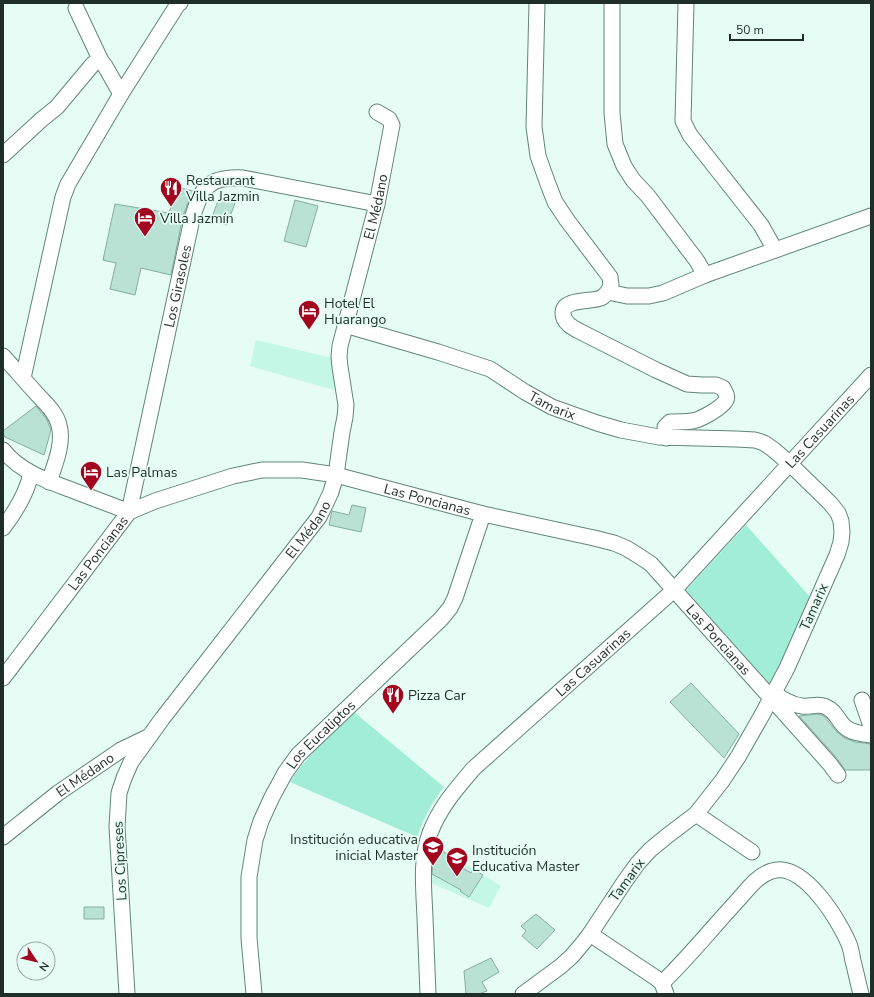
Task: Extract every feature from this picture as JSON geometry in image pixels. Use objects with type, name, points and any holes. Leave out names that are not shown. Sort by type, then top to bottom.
[{"type":"street","points":[[23,378],[63,197],[68,184],[121,94],[180,3]]},
{"type":"street","points":[[537,3],[534,127],[538,156],[556,202],[567,220],[610,277],[611,285],[608,292],[601,298],[566,306],[563,311],[564,319],[572,327],[581,332],[656,370],[687,384],[716,385],[723,388],[726,394],[726,400],[702,418],[692,421],[670,422],[666,424],[664,427],[666,438]]},
{"type":"street","points":[[612,3],[612,114],[615,144],[624,166],[633,180],[648,196],[705,275]]},
{"type":"street","points":[[686,3],[683,122],[690,135],[761,225],[775,250]]},
{"type":"street","points":[[76,8],[101,61],[121,94]]},
{"type":"street","points":[[3,155],[57,107],[93,64],[98,60],[101,61]]},
{"type":"street","name":"El Médano","points":[[3,837],[74,782],[121,750],[149,737],[207,659],[318,517],[325,505],[336,475],[345,417],[346,404],[340,367],[340,346],[376,204],[392,125],[389,119],[377,112]]},
{"type":"street","name":"Los Girasoles","points":[[129,512],[192,220],[196,205],[204,190],[209,185],[223,178],[243,178],[376,204]]},
{"type":"street","points":[[608,292],[627,296],[649,296],[663,293],[705,275],[871,216]]},
{"type":"street","name":"Tamarix","points":[[345,325],[490,369],[525,392],[552,407],[621,430],[666,438],[736,439],[755,440],[764,443],[790,464],[830,503],[842,521],[841,542],[837,555],[787,668],[738,757],[722,781],[696,814],[650,850],[638,863],[583,943],[561,966],[523,994]]},
{"type":"street","points":[[3,356],[48,407],[56,417],[59,425],[60,442],[49,482]]},
{"type":"street","name":"Las Casuarinas","points":[[428,994],[424,867],[430,835],[445,804],[474,768],[674,590],[871,375]]},
{"type":"street","points":[[3,450],[8,456],[31,473],[49,482],[129,512]]},
{"type":"street","name":"Las Poncianas","points":[[3,678],[129,512],[154,501],[247,472],[262,470],[302,470],[336,475],[483,514],[594,538],[626,548],[650,564],[772,696],[838,775]]},
{"type":"street","points":[[3,528],[25,494],[31,473]]},
{"type":"street","name":"Los Eucaliptos","points":[[254,994],[249,938],[250,877],[255,840],[261,821],[272,797],[285,773],[298,755],[445,614],[459,588],[483,514]]},
{"type":"street","points":[[772,696],[802,706],[820,705],[828,707],[849,730],[871,735]]},
{"type":"street","points":[[862,700],[871,726]]},
{"type":"street","name":"Los Cipreses","points":[[127,994],[117,827],[119,793],[131,762],[149,737]]},
{"type":"street","points":[[696,814],[752,852]]},
{"type":"street","points":[[590,934],[645,970],[664,988],[683,962],[755,881],[773,870],[785,870],[795,874],[807,882],[834,916],[849,945],[861,994]]},
{"type":"shaded area","points":[[256,340],[333,358],[337,391],[250,366]]},
{"type":"shaded area","points":[[746,525],[811,598],[774,683],[769,684],[686,590]]},
{"type":"shaded area","points":[[354,712],[444,787],[429,810],[417,837],[290,782],[312,754]]},
{"type":"shaded area","name":"Institución Educativa Master","points":[[431,844],[501,886],[489,908],[426,881]]},
{"type":"building","name":"Villa Jazmín","points":[[177,187],[193,191],[183,216],[171,275],[141,268],[135,295],[110,289],[116,263],[103,260],[115,204],[169,213]]},
{"type":"building","points":[[219,198],[235,203],[227,225],[211,220]]},
{"type":"building","points":[[295,200],[318,206],[306,247],[284,241]]},
{"type":"building","points":[[36,406],[47,420],[51,430],[44,455],[5,437],[3,434],[3,431]]},
{"type":"building","points":[[352,505],[366,508],[361,532],[329,525],[332,511],[349,515]]},
{"type":"building","points":[[691,683],[739,734],[724,758],[670,702]]},
{"type":"building","points":[[818,714],[824,716],[843,737],[855,742],[871,744],[871,770],[845,770],[836,757],[799,716]]},
{"type":"building","points":[[440,850],[454,857],[451,861],[471,873],[473,869],[483,875],[469,897],[460,891],[461,890],[432,874],[433,859],[434,860]]},
{"type":"building","points":[[84,907],[104,907],[104,919],[84,919]]},
{"type":"building","points":[[536,914],[555,930],[537,949],[522,936],[526,931],[521,926]]},
{"type":"building","points":[[491,958],[499,972],[482,982],[487,991],[479,994],[466,994],[464,971]]},
{"type":"place","name":"Restaurant Villa Jazmin","points":[[171,208]]},
{"type":"place","name":"Villa Jazmín","points":[[145,238]]},
{"type":"place","name":"Hotel El Huarango","points":[[309,330]]},
{"type":"place","name":"Las Palmas","points":[[91,492]]},
{"type":"place","name":"Pizza Car","points":[[393,714]]},
{"type":"place","name":"Institución educativa inicial Master","points":[[433,866]]},
{"type":"place","name":"Institución Educativa Master","points":[[457,878]]}]
